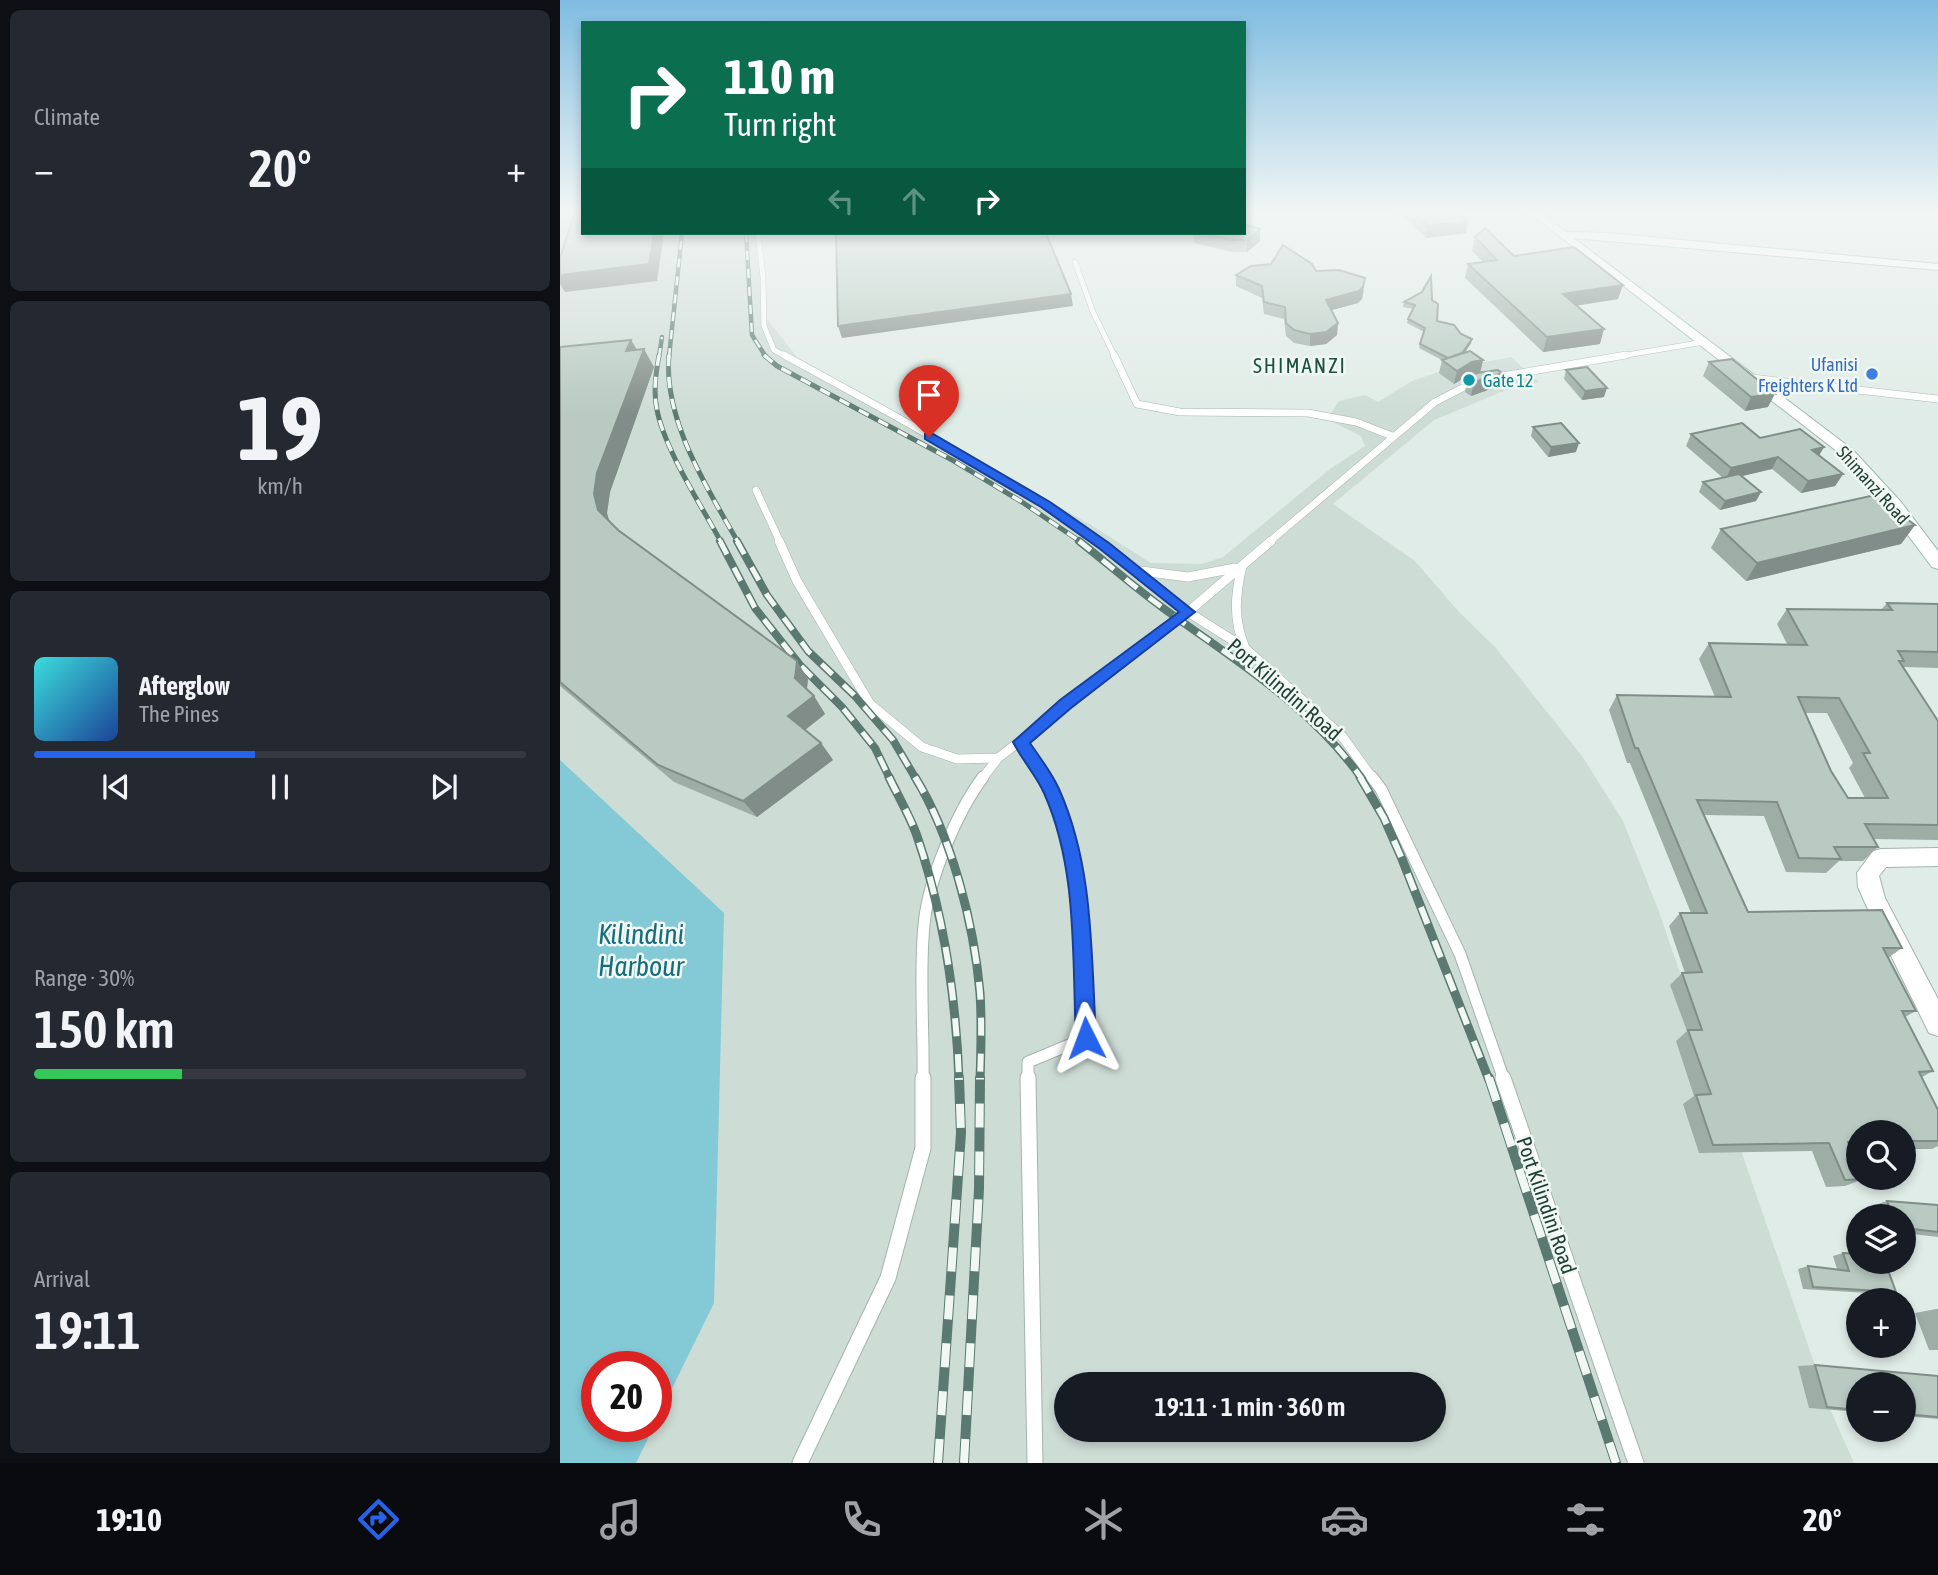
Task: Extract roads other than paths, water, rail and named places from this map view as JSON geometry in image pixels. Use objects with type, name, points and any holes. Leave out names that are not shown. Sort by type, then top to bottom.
[{"type":"main road","name":"Shimanzi Road","points":[[1623,279],[1848,453],[1895,506],[1938,563]]},
{"type":"street","points":[[1938,857],[1881,858],[1868,873],[1869,887],[1877,905],[1938,1024]]},
{"type":"lane","name":"Port Kilindini Road","points":[[763,279],[764,326],[774,350],[885,410],[1045,504],[1188,612],[1245,649],[1342,736],[1381,789],[1460,954],[1636,1463]]},
{"type":"lane","points":[[1081,279],[1093,312],[1137,404],[1180,412],[1308,413],[1356,422],[1392,436]]},
{"type":"lane","points":[[800,1463],[888,1278],[923,1148],[924,923],[939,864],[968,797],[998,758],[1188,612],[1435,402],[1472,381],[1704,342]]},
{"type":"lane","points":[[1752,378],[1938,399]]},
{"type":"lane","points":[[756,490],[797,581],[870,704],[922,747],[957,759],[998,758]]},
{"type":"lane","points":[[1133,569],[1162,578],[1180,578],[1210,576],[1242,565]]},
{"type":"lane","points":[[1242,565],[1234,596],[1234,625],[1245,649]]},
{"type":"lane","points":[[1021,742],[1051,789],[1065,825],[1078,883],[1086,1038],[1028,1062],[1035,1463]]},
{"type":"water","name":"Kilindini Harbour","points":[[560,760],[724,913],[714,1303],[672,1388],[672,1351],[581,1351],[581,1442],[646,1442],[636,1463],[560,1463]]},
{"type":"railway","points":[[669,357],[677,279]]},
{"type":"railway","points":[[749,279],[752,335],[766,356]]},
{"type":"railway","points":[[659,357],[662,337]]},
{"type":"railway","points":[[659,355],[655,396],[661,426],[684,477],[721,542]]},
{"type":"railway","points":[[766,356],[777,366],[954,461],[1081,542]]},
{"type":"railway","points":[[669,357],[669,379],[680,428],[701,476],[738,542]]},
{"type":"railway","points":[[720,541],[755,608],[800,665],[842,707],[875,748],[890,779]]},
{"type":"railway","points":[[737,541],[767,595],[808,651],[854,695],[893,740],[916,779]]},
{"type":"railway","points":[[1079,541],[1152,600],[1295,706],[1319,728],[1362,779]]},
{"type":"railway","points":[[889,777],[914,829],[935,896],[952,987],[959,1080]]},
{"type":"railway","points":[[915,777],[940,826],[967,910],[980,993],[980,1080]]},
{"type":"railway","points":[[1360,777],[1384,818],[1402,859],[1489,1080]]},
{"type":"railway","points":[[938,1463],[961,1133],[959,1078]]},
{"type":"railway","points":[[964,1463],[979,1189],[980,1078]]},
{"type":"railway","points":[[1489,1078],[1616,1463]]},
{"type":"place","name":"Ufanisi Freighters K Ltd","points":[[1872,374]]},
{"type":"place","name":"Gate 12","points":[[1469,380]]},
{"type":"district","name":"SHIMANZI","points":[[1300,365]]}]
